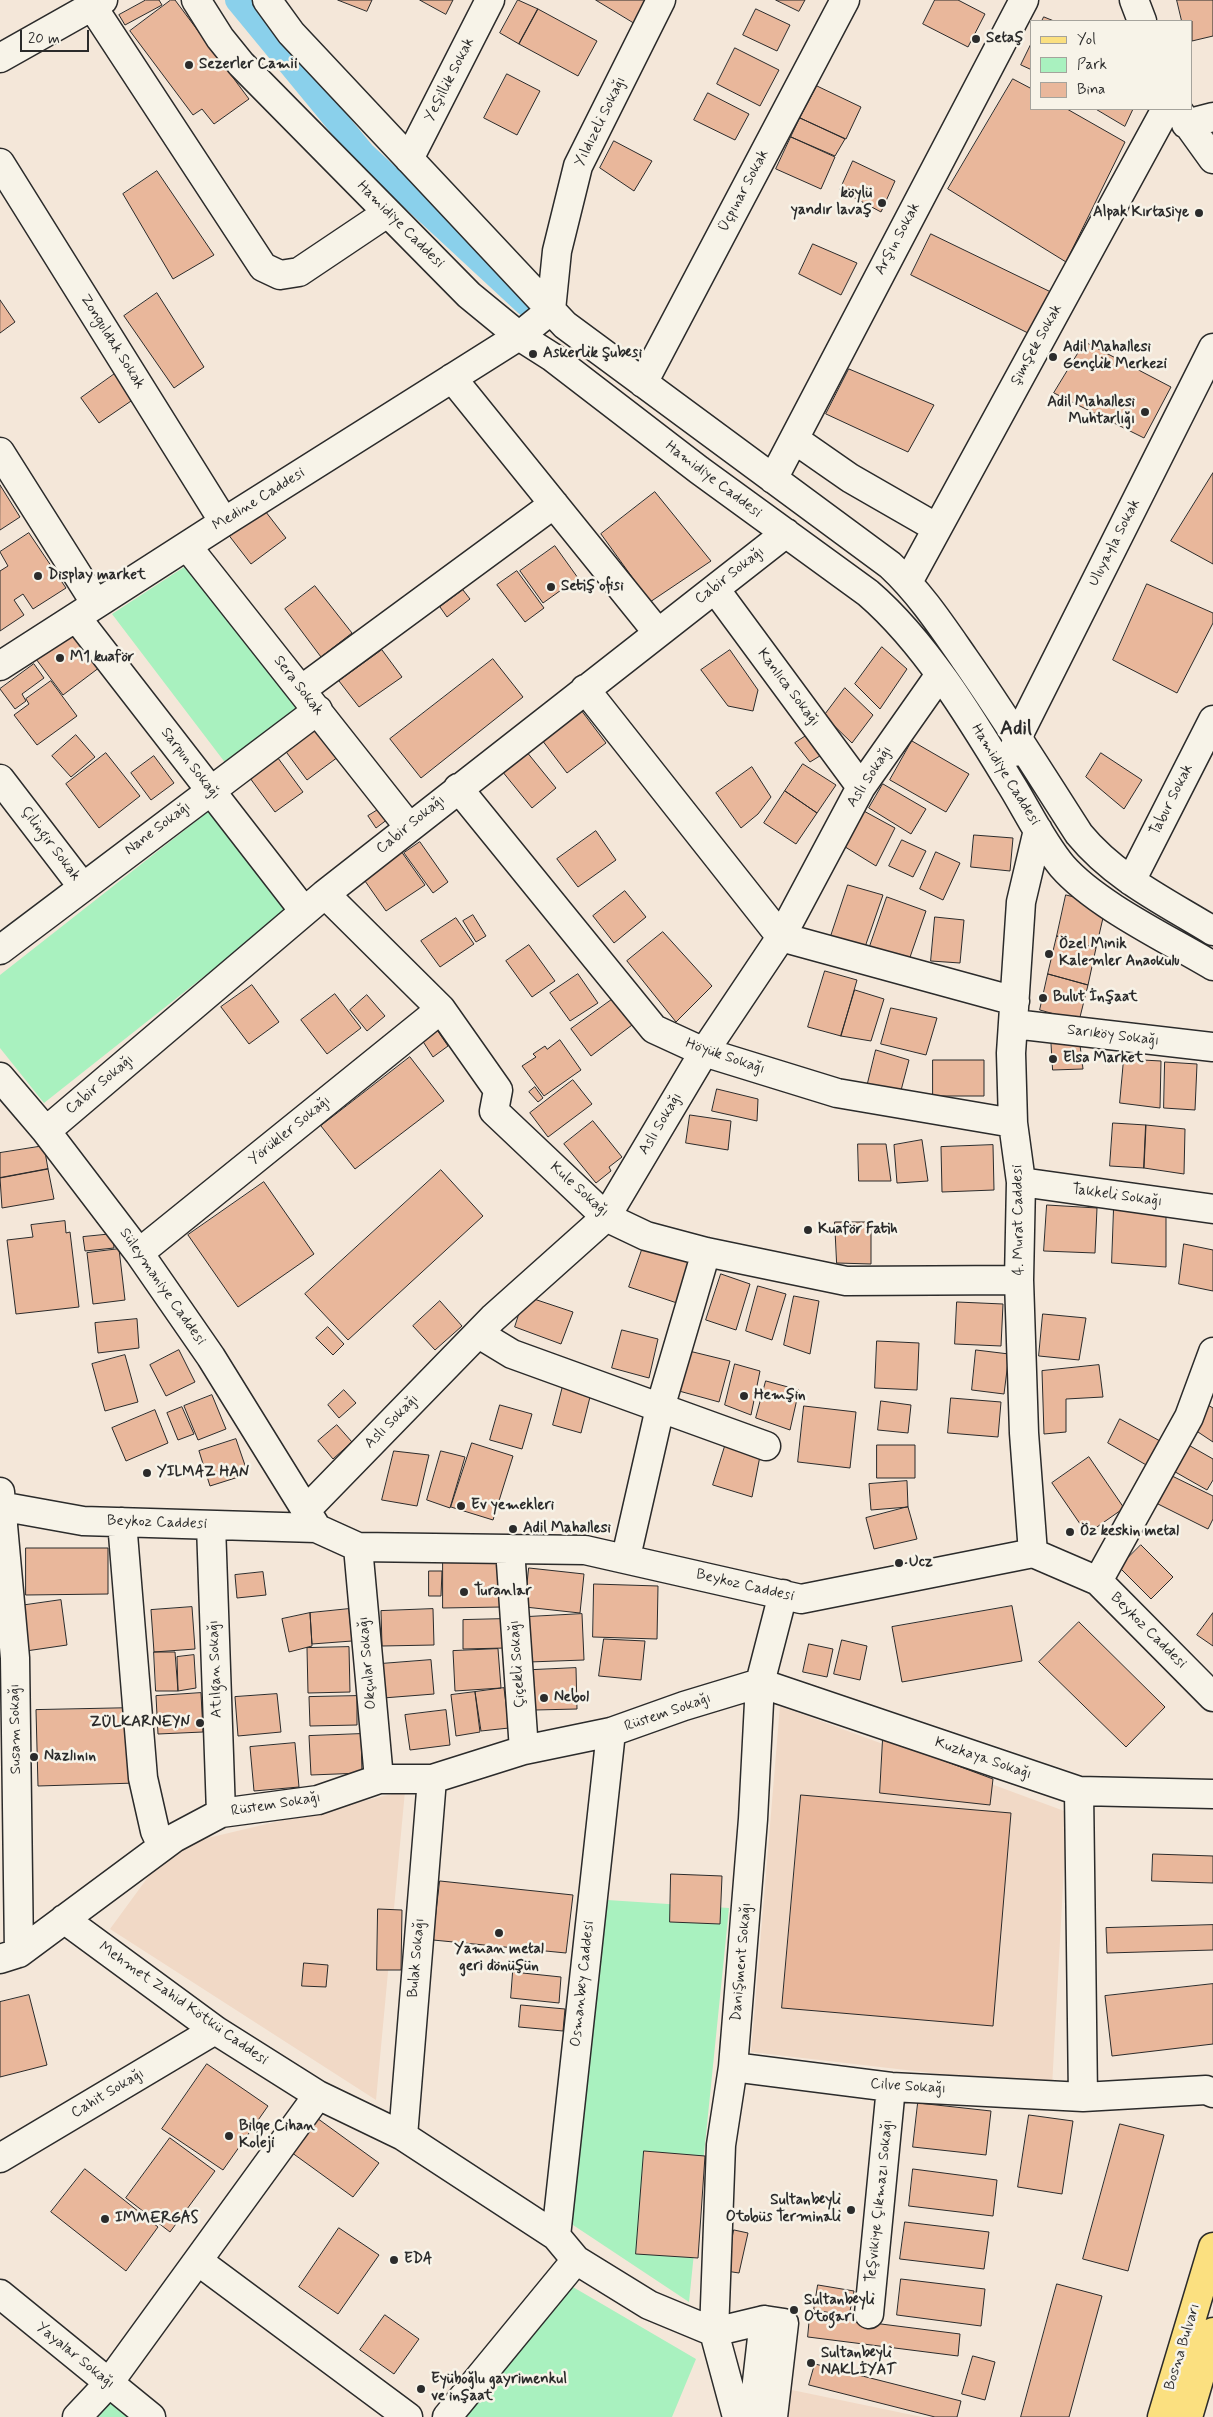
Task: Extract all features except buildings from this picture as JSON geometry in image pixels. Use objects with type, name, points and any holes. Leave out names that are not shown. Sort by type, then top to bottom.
[{"type":"main road","name":"Bosna Bulvarı","points":[[1162,2417],[1213,2247]]},
{"type":"main road","name":"Bosna Bulvarı","points":[[1188,2417],[1207,2373],[1213,2332]]},
{"type":"street","name":"Hamidiye Caddesi","points":[[196,0],[220,38],[241,64],[469,296],[519,336],[552,357],[699,470],[868,593],[890,612],[940,676],[978,730],[1038,830],[1062,865],[1082,886],[1213,966]]},
{"type":"street","name":"Yeşillik Sokak","points":[[409,159],[490,0]]},
{"type":"street","name":"Yıldızeli Sokağı","points":[[551,310],[557,251],[578,166],[661,0]]},
{"type":"street","name":"Üçpınar Sokak","points":[[643,383],[845,0]]},
{"type":"street","name":"Arşın Sokak","points":[[773,479],[1024,0]]},
{"type":"street","points":[[1134,0],[1142,20]]},
{"type":"street","points":[[0,58],[98,3],[262,267],[280,275],[299,272],[387,213]]},
{"type":"street","name":"Hamidiye Caddesi","points":[[279,6],[291,33],[565,325],[890,565],[908,582],[938,620],[1085,841],[1096,854],[1131,881],[1213,931]]},
{"type":"street","points":[[1177,114],[1213,117]]},
{"type":"street","points":[[1177,114],[1213,159]]},
{"type":"street","name":"Şimşek Sokak","points":[[908,582],[1177,114]]},
{"type":"street","name":"Zonguldak Sokak","points":[[0,163],[224,522]]},
{"type":"street","name":"Medine Caddesi","points":[[0,666],[519,336],[551,310]]},
{"type":"street","name":"Uluyayla Sokak","points":[[1009,781],[1017,738],[1213,348]]},
{"type":"street","points":[[452,378],[658,633]]},
{"type":"street","points":[[794,440],[850,478],[938,528]]},
{"type":"street","name":"Sarpun Sokağı","points":[[0,452],[86,610],[210,790],[304,911]]},
{"type":"street","name":"Nane Sokağı","points":[[0,950],[210,790],[310,700],[554,504]]},
{"type":"street","name":"Cabir Sokağı","points":[[46,1131],[325,894],[786,533]]},
{"type":"street","name":"Sera Sokak","points":[[188,546],[409,827]]},
{"type":"street","name":"Kanlıca Sokağı","points":[[715,589],[861,787]]},
{"type":"street","name":"Aslı Sokağı","points":[[311,1519],[493,1318],[606,1217],[704,1052],[781,937],[861,787],[940,676]]},
{"type":"street","points":[[585,689],[781,937]]},
{"type":"street","name":"Tabur Sokak","points":[[1131,881],[1213,720]]},
{"type":"street","name":"Çilingir Sokak","points":[[0,779],[82,886]]},
{"type":"street","name":"Höyük Sokağı","points":[[458,788],[654,1029],[704,1052],[838,1093],[1013,1123]]},
{"type":"street","name":"4. Murat Caddesi","points":[[1033,1553],[1024,1433],[1019,1280],[1021,1182],[1013,1123],[1011,1053],[1021,902],[1038,830]]},
{"type":"street","name":"Kule Sokağı","points":[[325,894],[441,1009],[498,1090],[494,1111],[606,1217],[646,1236],[706,1252],[846,1281],[1019,1280]]},
{"type":"street","name":"Sarıköy Sokağı","points":[[781,937],[1014,1013],[1213,1047]]},
{"type":"street","name":"Yörükler Sokağı","points":[[139,1253],[441,1009]]},
{"type":"street","name":"Süleymaniye Caddesi","points":[[0,1079],[46,1131],[139,1253],[211,1357],[311,1519]]},
{"type":"street","name":"Takkeli Sokağı","points":[[1021,1182],[1213,1209]]},
{"type":"street","points":[[626,1557],[660,1408],[706,1252]]},
{"type":"street","points":[[479,1334],[512,1354],[766,1446]]},
{"type":"street","points":[[1098,1581],[1189,1417],[1213,1352]]},
{"type":"street","name":"Beykoz Caddesi","points":[[0,1501],[83,1521],[211,1525],[311,1519],[358,1547],[585,1550],[626,1557],[801,1599],[1033,1553],[1098,1581],[1213,1696]]},
{"type":"street","name":"Susam Sokağı","points":[[0,1501],[7,1658],[9,1956]]},
{"type":"street","points":[[122,1522],[143,1778],[155,1831],[162,1846]]},
{"type":"street","name":"Atılgan Sokağı","points":[[211,1525],[221,1813]]},
{"type":"street","name":"Okçular Sokağı","points":[[358,1547],[378,1779]]},
{"type":"street","name":"Çiçekli Sokağı","points":[[510,1549],[524,1750]]},
{"type":"street","name":"Danişment Sokağı","points":[[737,2417],[714,2332],[721,2145],[733,2067],[753,1820],[760,1683],[783,1594]]},
{"type":"street","name":"Rüstem Sokağı","points":[[9,1956],[64,1919],[162,1846],[221,1813],[318,1800],[378,1779],[432,1780],[524,1750],[611,1732],[684,1706],[760,1683]]},
{"type":"street","name":"Kuzkaya Sokağı","points":[[760,1683],[1079,1791],[1213,1794]]},
{"type":"street","name":"Osmanbey Caddesi","points":[[556,2236],[611,1732]]},
{"type":"street","name":"Bulak Sokağı","points":[[403,2136],[432,1780]]},
{"type":"street","points":[[1079,1791],[1083,2097]]},
{"type":"street","name":"Mehmet Zahid Kötkü Caddesi","points":[[64,1919],[215,2030],[318,2095],[403,2136],[556,2236],[576,2260],[649,2305],[714,2332]]},
{"type":"street","name":"Cahit Sokağı","points":[[0,2158],[215,2030]]},
{"type":"street","name":"Cilve Sokağı","points":[[733,2067],[891,2087],[1083,2097],[1206,2090],[1213,2093]]},
{"type":"street","name":"Teşvikiye Çıkmazı Sokağı","points":[[869,2314],[891,2087]]},
{"type":"street","points":[[77,2417],[108,2384],[318,2095]]},
{"type":"street","points":[[447,2417],[576,2260]]},
{"type":"street","points":[[198,2261],[408,2417]]},
{"type":"street","name":"Yayalar Sokağı","points":[[0,2294],[108,2384],[151,2417]]},
{"type":"street","points":[[714,2332],[774,2322]]},
{"type":"street","points":[[753,2417],[774,2322]]},
{"type":"street","points":[[773,2417],[774,2322]]},
{"type":"shaded area","points":[[780,1706],[1067,1812],[1052,2087],[751,2052]]},
{"type":"shaded area","points":[[405,1791],[376,2100],[110,1929],[170,1847]]},
{"type":"shaded area","points":[[787,2389],[922,2417],[782,2417]]},
{"type":"green space","points":[[198,558],[310,698],[233,773],[112,614]]},
{"type":"green space","points":[[214,807],[293,906],[44,1103],[0,1048],[0,975]]},
{"type":"green space","points":[[592,1899],[729,1908],[689,2302],[567,2221]]},
{"type":"green space","points":[[561,2280],[696,2359],[672,2417],[466,2417]]},
{"type":"green space","points":[[102,2392],[133,2417],[82,2417]]},
{"type":"waterway","points":[[237,0],[363,153],[526,304]]},
{"type":"place","name":"Setaş","points":[[976,39]]},
{"type":"place","name":"Sezerler Camii","points":[[189,65]]},
{"type":"place","name":"köylü yandır lavaş","points":[[882,203]]},
{"type":"place","name":"Alpak Kırtasiye","points":[[1199,213]]},
{"type":"place","name":"Askerlik Şubesi","points":[[533,354]]},
{"type":"place","name":"Adil Mahallesi Gençlik Merkezi","points":[[1053,357]]},
{"type":"place","name":"Adil Mahallesi Muhtarlığı","points":[[1145,412]]},
{"type":"place","name":"Display market","points":[[38,576]]},
{"type":"place","name":"Setiş ofisi","points":[[551,587]]},
{"type":"place","name":"M1 kuaför","points":[[60,658]]},
{"type":"place","name":"Özel Minik Kalemler Anaokulu","points":[[1049,954]]},
{"type":"place","name":"Bulut İnşaat","points":[[1043,998]]},
{"type":"place","name":"Elsa Market","points":[[1053,1059]]},
{"type":"place","name":"Kuaför Fatih","points":[[808,1230]]},
{"type":"place","name":"Hemşin","points":[[744,1396]]},
{"type":"place","name":"YILMAZ HAN","points":[[147,1473]]},
{"type":"place","name":"Ev yemekleri","points":[[461,1506]]},
{"type":"place","name":"Adil Mahallesi","points":[[513,1529]]},
{"type":"place","name":"Öz keskin metal","points":[[1070,1532]]},
{"type":"place","name":"Ucz","points":[[899,1563]]},
{"type":"place","name":"Turanlar","points":[[464,1592]]},
{"type":"place","name":"Nebol","points":[[544,1698]]},
{"type":"place","name":"ZÜLKARNEYN","points":[[200,1723]]},
{"type":"place","name":"Nazlının","points":[[34,1757]]},
{"type":"place","name":"Yaman metal geri dönüşün","points":[[499,1933]]},
{"type":"place","name":"Bilge Cihan Koleji","points":[[229,2136]]},
{"type":"place","name":"Sultanbeyli Otobüs Terminali","points":[[851,2210]]},
{"type":"place","name":"IMMERGAS","points":[[105,2219]]},
{"type":"place","name":"EDA","points":[[394,2260]]},
{"type":"place","name":"Sultanbeyli Otogarı","points":[[794,2310]]},
{"type":"place","name":"Sultanbeyli NAKLİYAT","points":[[811,2363]]},
{"type":"place","name":"Eyüboğlu gayrimenkul ve inşaat","points":[[421,2389]]},
{"type":"district","name":"Adil","points":[[1016,730]]}]
